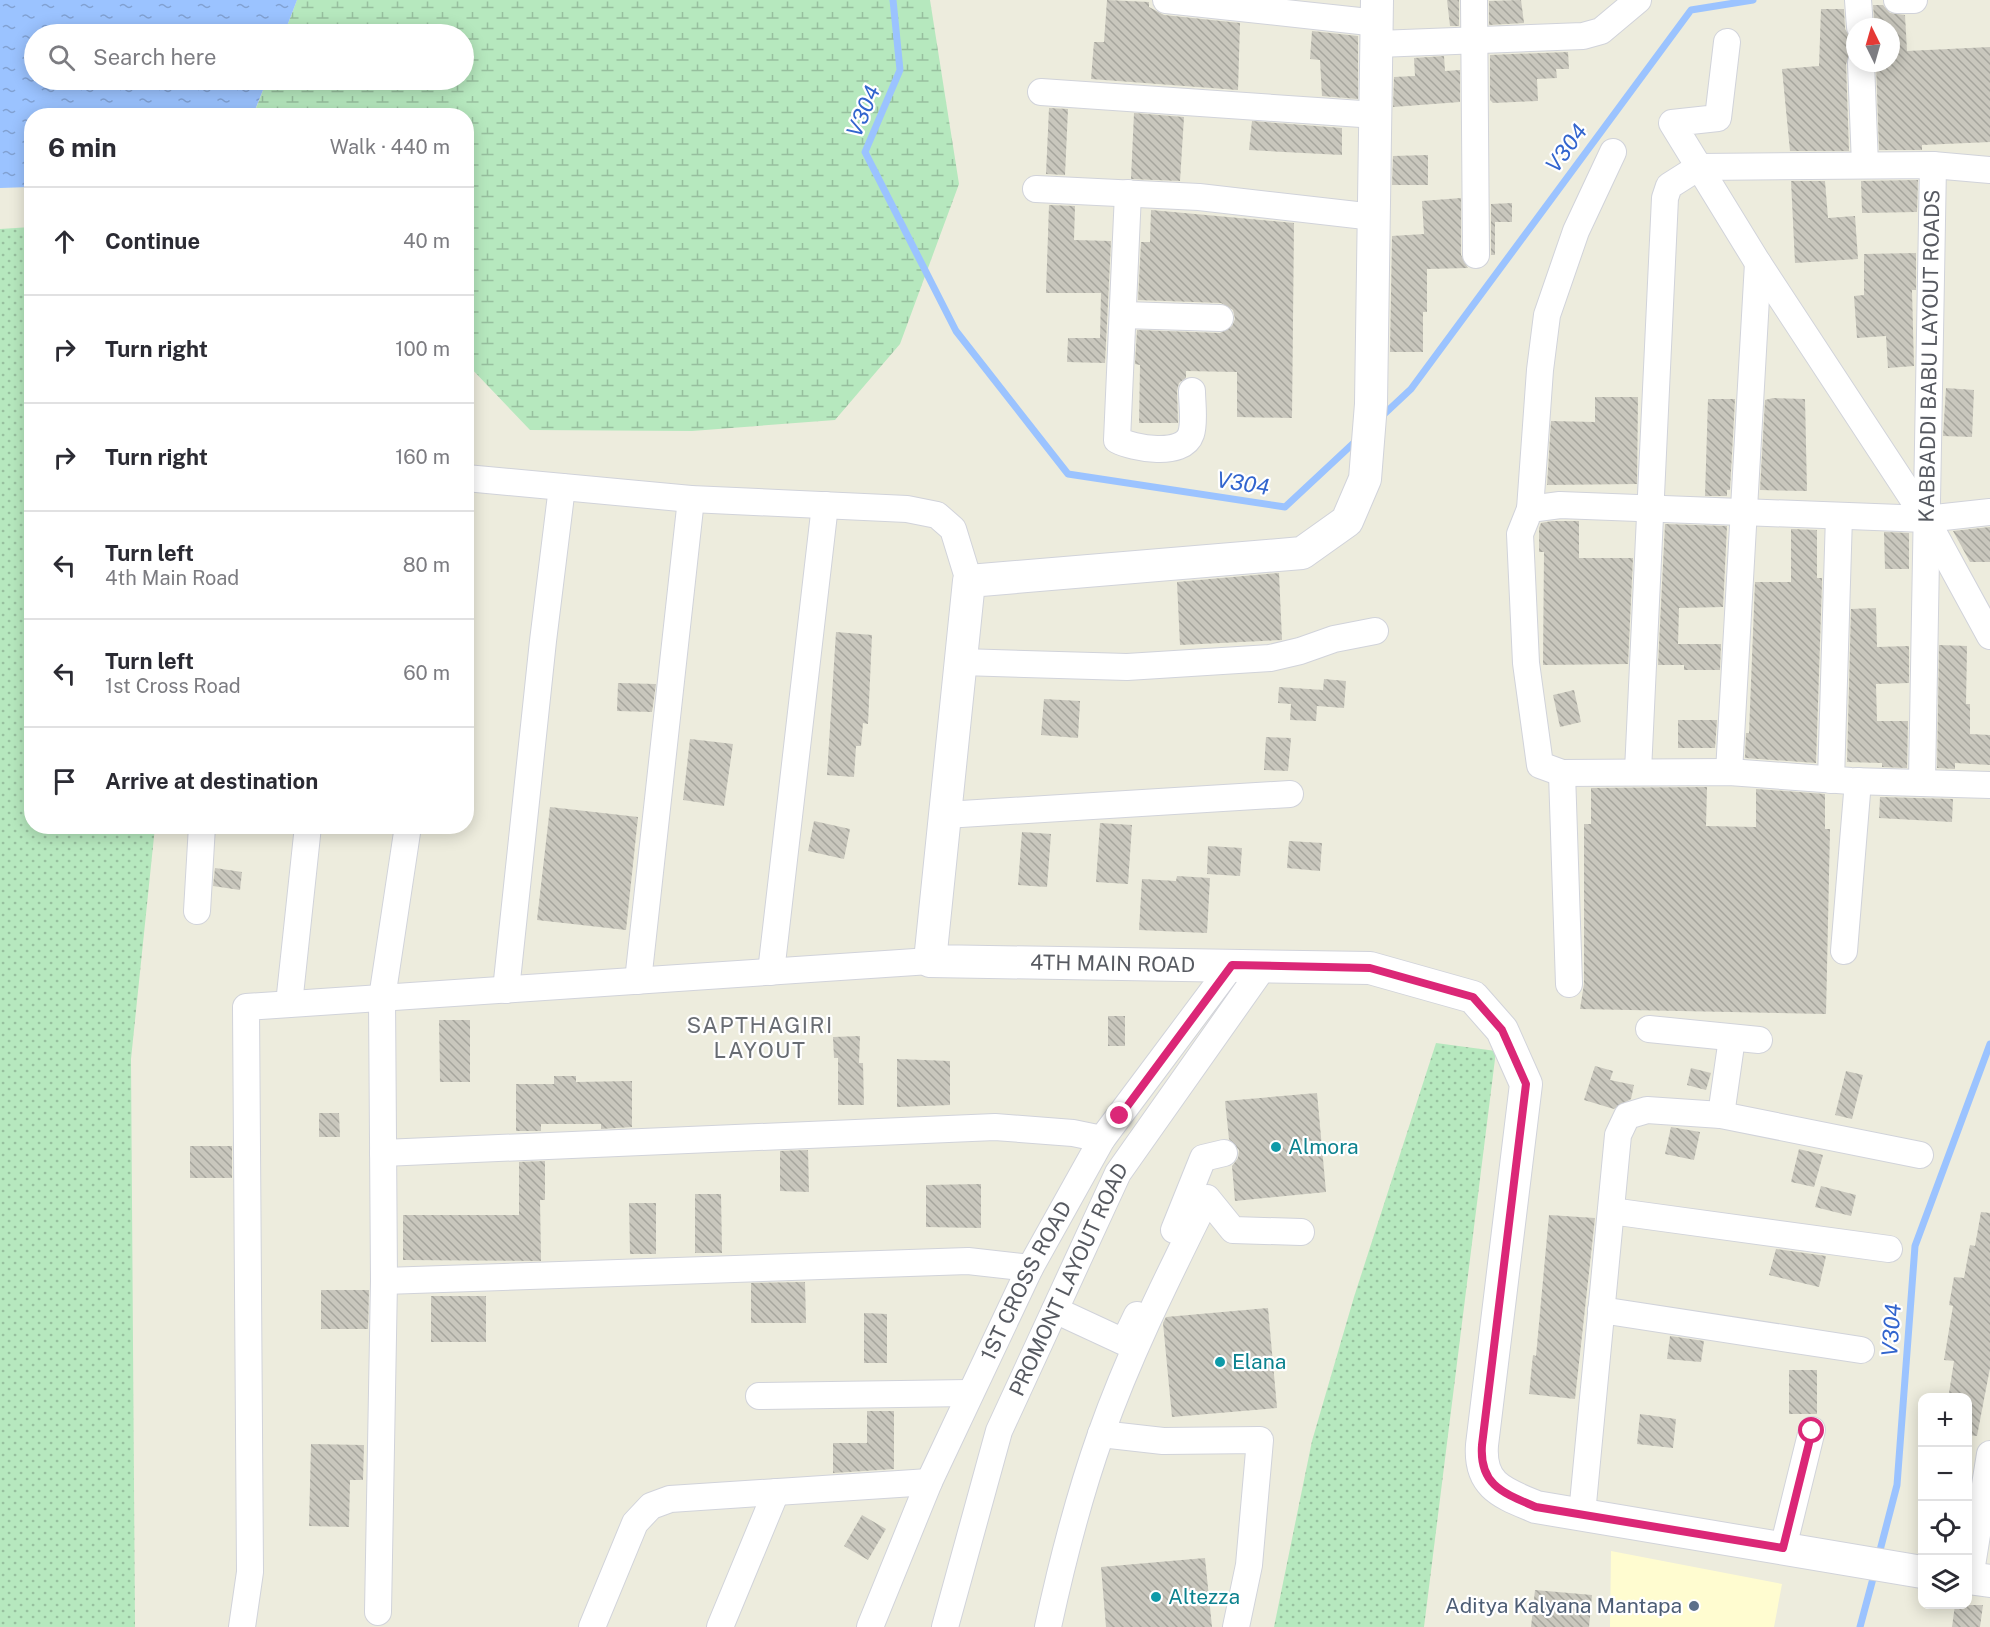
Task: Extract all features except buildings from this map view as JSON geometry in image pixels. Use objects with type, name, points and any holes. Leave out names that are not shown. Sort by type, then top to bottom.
[{"type":"street","points":[[1474,0],[1476,255]]},
{"type":"street","points":[[1183,1],[1378,22],[1473,41],[1583,36],[1601,31],[1638,0]]},
{"type":"street","points":[[1858,0],[1859,18]]},
{"type":"street","points":[[1898,0],[1914,0]]},
{"type":"street","points":[[969,581],[1302,553],[1347,521],[1365,479],[1371,404],[1378,22]]},
{"type":"street","points":[[1727,42],[1718,118],[1672,123],[1758,263],[1926,519],[1990,636]]},
{"type":"street","points":[[1861,72],[1865,165]]},
{"type":"street","points":[[1041,92],[1376,115]]},
{"type":"street","points":[[1613,152],[1576,231],[1547,315],[1540,370],[1530,509],[1520,534],[1526,663],[1540,765],[1562,773],[1729,771],[1831,780],[1990,785]]},
{"type":"street","name":"KABBADDI BABU LAYOUT ROADS","points":[[1699,166],[1932,165],[1990,170]]},
{"type":"street","name":"KABBADDI BABU LAYOUT ROADS","points":[[1932,165],[1926,519],[1990,512]]},
{"type":"street","points":[[1638,771],[1665,198],[1669,186],[1699,166]]},
{"type":"street","points":[[1036,189],[1199,197],[1374,217]]},
{"type":"street","points":[[1128,193],[1117,440],[1132,448],[1176,448],[1185,443],[1191,434],[1192,391]]},
{"type":"street","points":[[1729,771],[1758,263]]},
{"type":"street","points":[[1123,315],[1220,318]]},
{"type":"street","points":[[242,1627],[250,1572],[246,1007],[930,962],[969,581],[953,529],[937,515],[907,509],[691,499],[474,479]]},
{"type":"street","points":[[506,990],[543,640],[562,487]]},
{"type":"street","points":[[638,981],[691,499]]},
{"type":"street","points":[[1530,509],[1560,505],[1926,519]]},
{"type":"street","points":[[771,972],[825,506]]},
{"type":"street","points":[[1831,780],[1839,516]]},
{"type":"street","points":[[1922,782],[1926,519]]},
{"type":"street","points":[[961,662],[1127,667],[1270,658],[1300,651],[1334,639],[1375,631]]},
{"type":"street","points":[[1562,773],[1569,984]]},
{"type":"street","points":[[1844,951],[1858,781]]},
{"type":"street","points":[[945,815],[1290,794]]},
{"type":"street","points":[[197,910],[202,834]]},
{"type":"street","points":[[289,1004],[307,834]]},
{"type":"street","points":[[378,1612],[384,1281],[382,998],[407,834]]},
{"type":"street","name":"4TH MAIN ROAD","points":[[930,962],[1370,968],[1473,997],[1502,1030],[1526,1084],[1481,1462],[1486,1477],[1509,1496],[1536,1507],[1582,1514]]},
{"type":"street","name":"1ST CROSS ROAD","points":[[870,1627],[929,1482],[969,1393],[1030,1268],[1102,1139],[1232,965]]},
{"type":"street","name":"PROMONT LAYOUT ROAD","points":[[945,1627],[999,1431],[1118,1173],[1264,966]]},
{"type":"street","points":[[1649,1029],[1759,1040]]},
{"type":"street","points":[[1721,1115],[1732,1038]]},
{"type":"street","points":[[1914,1570],[1582,1514],[1618,1135],[1627,1116],[1647,1110],[1721,1115],[1920,1155]]},
{"type":"street","points":[[383,1154],[995,1127],[1072,1133],[1102,1139]]},
{"type":"street","points":[[1055,1310],[1124,1342],[1154,1280],[1203,1158],[1224,1154]]},
{"type":"street","points":[[1048,1627],[1069,1539],[1101,1434],[1144,1327],[1207,1197],[1233,1230],[1301,1232]]},
{"type":"street","points":[[1611,1211],[1889,1249]]},
{"type":"street","points":[[384,1281],[968,1261],[1030,1268]]},
{"type":"street","points":[[1601,1310],[1861,1350]]},
{"type":"street","points":[[759,1396],[969,1393]]},
{"type":"street","points":[[1783,1548],[1812,1431]]},
{"type":"street","points":[[1101,1434],[1163,1442],[1260,1440],[1249,1564],[1236,1627]]},
{"type":"street","points":[[1976,1579],[1990,1454]]},
{"type":"street","points":[[592,1627],[635,1523],[651,1506],[670,1499],[929,1482]]},
{"type":"street","points":[[720,1627],[777,1492]]},
{"type":"shaded area","name":"Aditya Kalyana Mantapa","points":[[1611,1551],[1782,1584],[1774,1627],[1610,1627]]},
{"type":"green space","points":[[297,0],[930,0],[959,184],[900,344],[835,420],[692,431],[530,430],[474,371],[474,108],[256,108],[263,90],[474,90],[474,24],[288,24]]},
{"type":"green space","points":[[24,227],[24,834],[154,834],[131,1059],[135,1627],[0,1627],[0,229]]},
{"type":"green space","points":[[1436,1043],[1496,1051],[1424,1627],[1274,1627],[1312,1441],[1354,1297]]},
{"type":"water","points":[[0,0],[297,0],[288,24],[24,24],[24,90],[263,90],[256,108],[24,108],[24,187],[0,188]]},
{"type":"waterway","name":"V304","points":[[893,0],[900,70],[865,152],[956,331],[1068,474],[1285,507],[1359,438]]},
{"type":"waterway","name":"V304","points":[[1380,418],[1411,389],[1691,10],[1753,0]]},
{"type":"waterway","name":"V304","points":[[1878,1558],[1897,1485],[1915,1246],[1990,1044]]},
{"type":"waterway","name":"V304","points":[[1860,1627],[1875,1571]]},
{"type":"place","name":"Almora","points":[[1276,1147]]},
{"type":"place","name":"Elana","points":[[1220,1362]]},
{"type":"place","name":"Altezza","points":[[1156,1597]]},
{"type":"place","name":"Aditya Kalyana Mantapa","points":[[1694,1606]]},
{"type":"district","name":"SAPTHAGIRI LAYOUT","points":[[760,1038]]},
{"type":"route","points":[[1120,1116],[1232,965],[1370,968],[1473,997],[1502,1030],[1526,1084],[1482,1445],[1481,1462],[1486,1477],[1509,1496],[1536,1507],[1783,1548],[1812,1431]]}]
